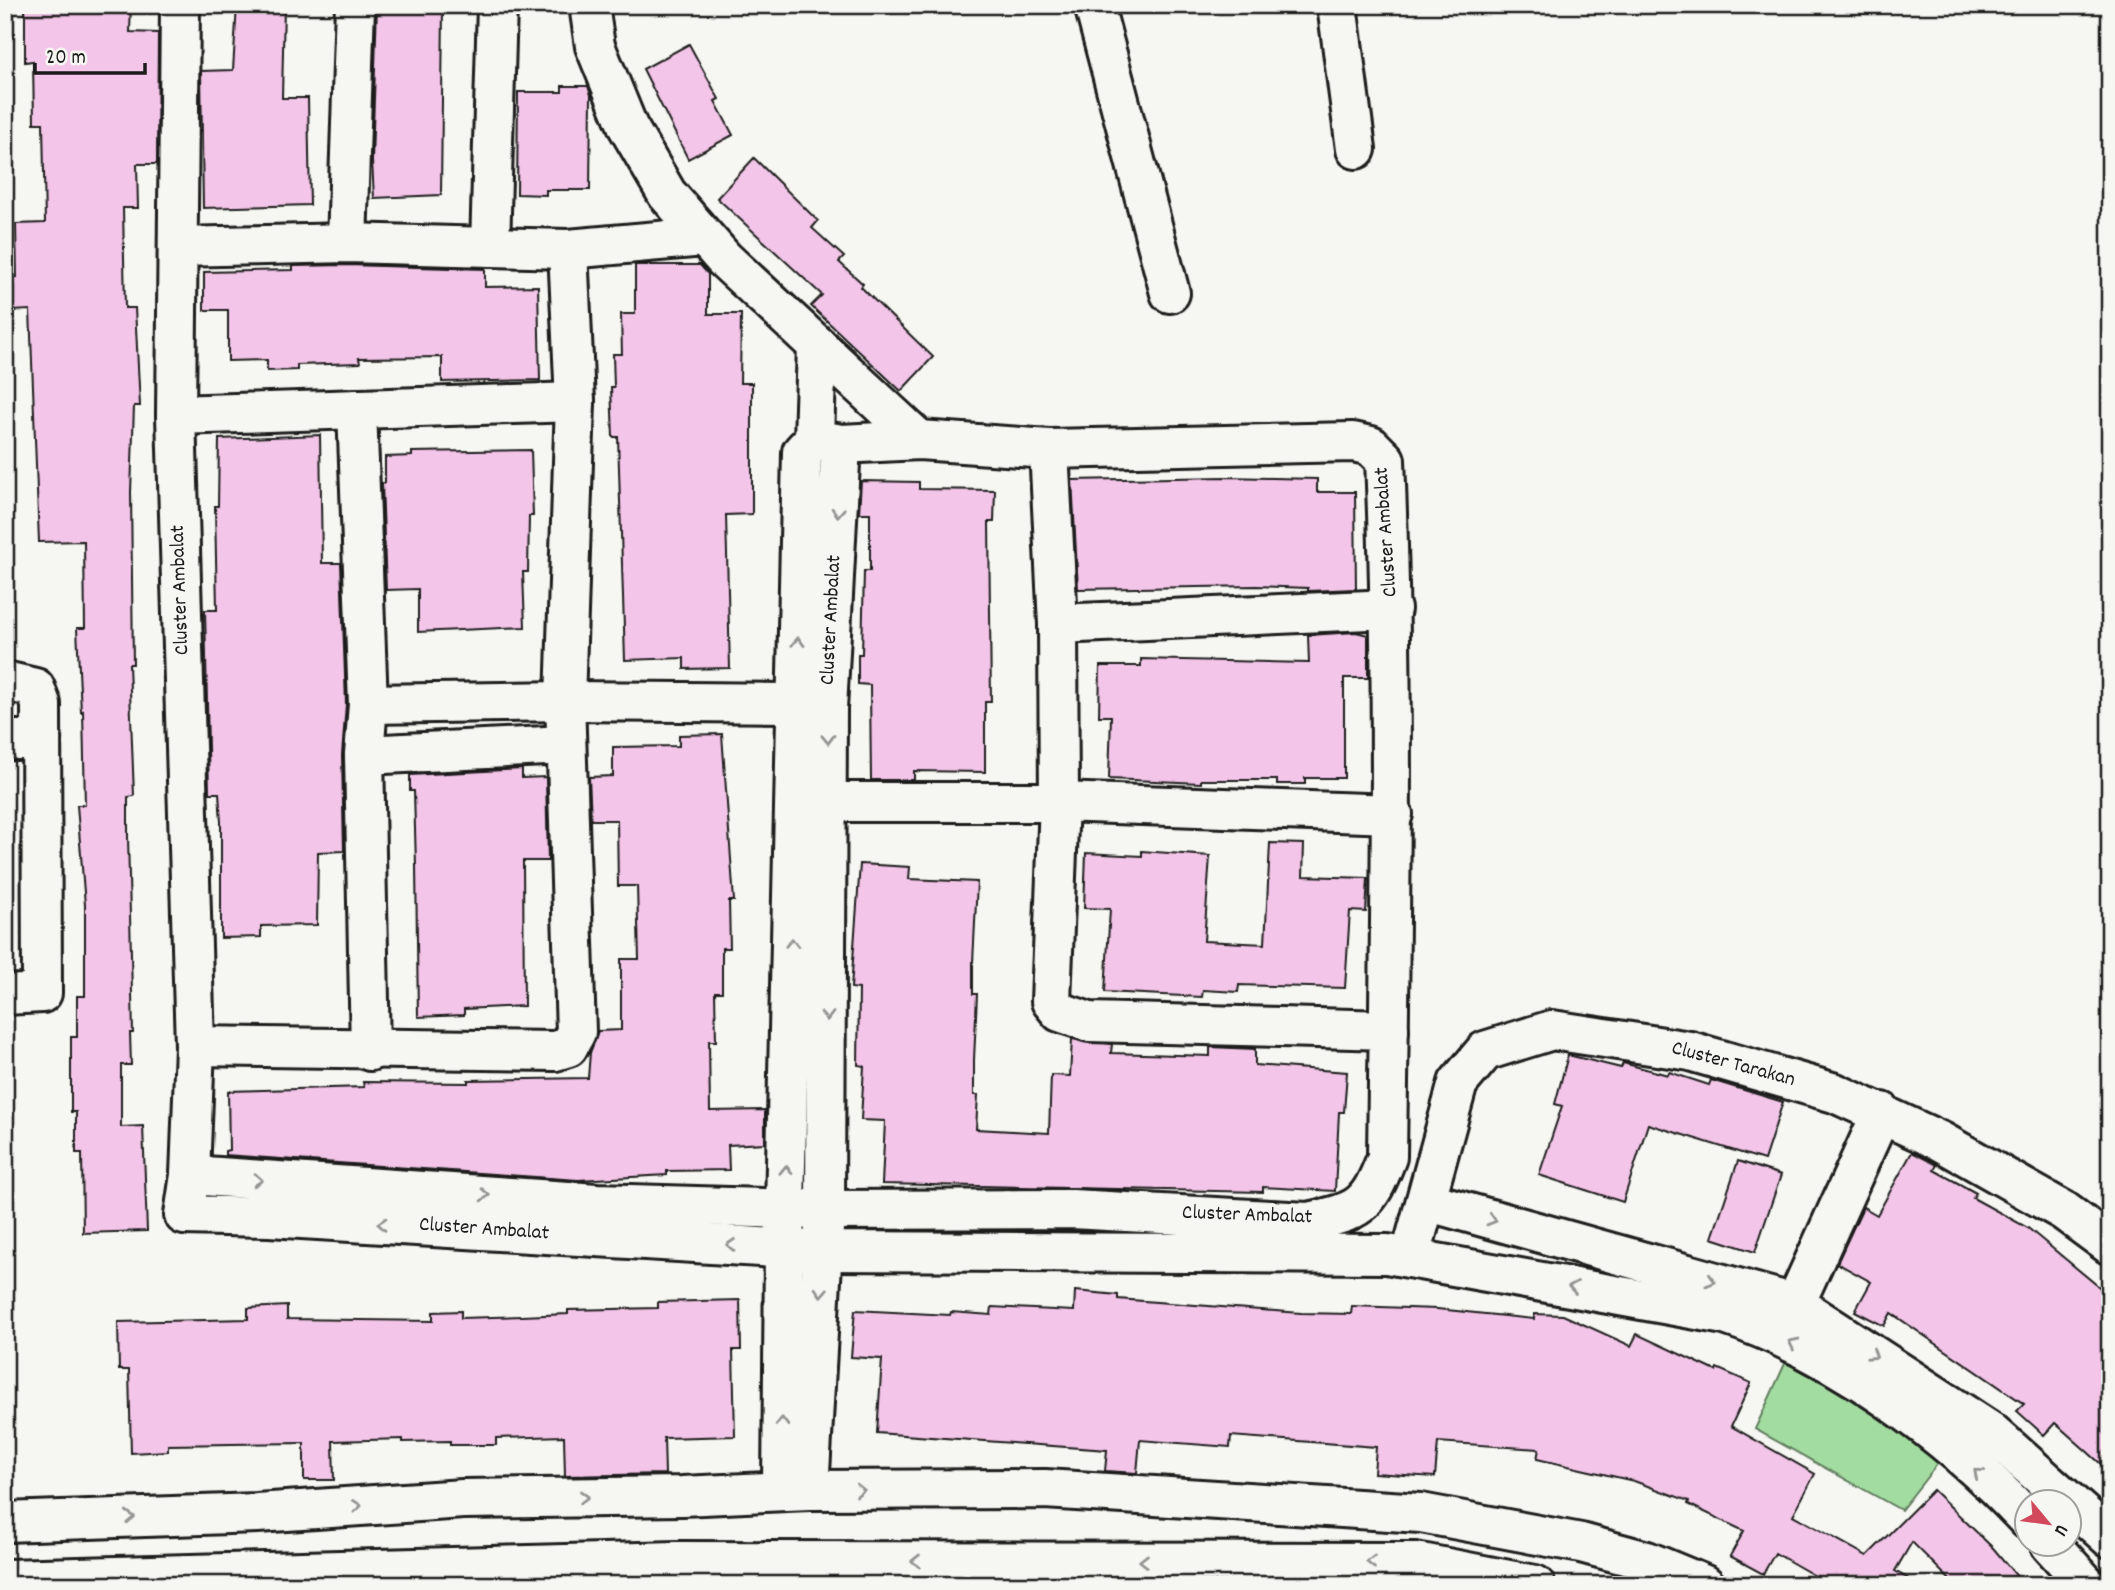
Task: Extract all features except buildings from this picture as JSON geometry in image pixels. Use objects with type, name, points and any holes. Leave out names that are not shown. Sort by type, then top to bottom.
[{"type":"street","name":"Cluster Ambalat","points":[[180,5],[176,415],[195,1046],[190,1175],[184,1215],[269,1217],[824,1251],[1387,1254],[1410,1258]]},
{"type":"street","points":[[347,243],[355,5]]},
{"type":"street","points":[[490,247],[497,5]]},
{"type":"street","points":[[589,5],[595,46],[628,127],[667,194],[724,260],[919,440]]},
{"type":"street","points":[[1094,5],[1170,293]]},
{"type":"street","points":[[1337,5],[1356,149]]},
{"type":"street","points":[[178,247],[347,243],[568,249],[704,237]]},
{"type":"street","points":[[195,1046],[370,1051],[555,1051],[568,1046],[576,1032],[565,701],[575,402],[568,249]]},
{"type":"street","points":[[795,1490],[784,1248],[812,802],[797,703],[802,452],[827,442],[817,345]]},
{"type":"street","points":[[176,415],[575,402]]},
{"type":"street","points":[[357,409],[368,704],[364,755],[370,1051]]},
{"type":"street","name":"Cluster Ambalat","points":[[190,1175],[597,1203],[825,1210],[1072,1209],[1308,1222],[1336,1216],[1360,1206],[1374,1190],[1387,1157],[1393,814],[1391,609],[1385,460],[1371,446],[1353,442],[1049,449],[919,440],[827,442],[827,709],[812,802],[825,1210],[824,1251],[795,1490]]},
{"type":"street","points":[[1049,449],[1058,624],[1059,802],[1051,1001],[1060,1012],[1088,1022],[1389,1030]]},
{"type":"street","points":[[1058,624],[1391,609]]},
{"type":"street","points":[[5,681],[35,688],[41,704],[23,740],[42,993],[5,995]]},
{"type":"street","points":[[368,704],[565,701],[797,703]]},
{"type":"street","points":[[364,755],[566,745]]},
{"type":"street","points":[[812,802],[1059,802],[1393,814]]},
{"type":"street","name":"Cluster Tarakan","points":[[1410,1258],[1458,1083],[1485,1051],[1552,1030],[1690,1051],[1835,1093],[1882,1112],[1940,1141],[2064,1211],[2110,1245]]},
{"type":"street","points":[[1795,1304],[1882,1112]]},
{"type":"street","points":[[1424,1209],[1795,1304],[1991,1432],[2110,1538]]},
{"type":"street","points":[[1410,1258],[1725,1315],[1760,1327],[1804,1348],[1917,1419],[2014,1507]]},
{"type":"street","points":[[5,1522],[257,1513],[463,1499],[682,1496],[795,1490],[1045,1489],[1421,1513],[1581,1542],[1647,1561],[1706,1585]]},
{"type":"street","points":[[1416,1562],[1421,1513]]},
{"type":"street","points":[[2062,1558],[2087,1585]]},
{"type":"street","points":[[5,1579],[1416,1562],[1535,1585]]},
{"type":"green space","points":[[1789,1355],[1946,1453],[1901,1510],[1755,1429]]}]
